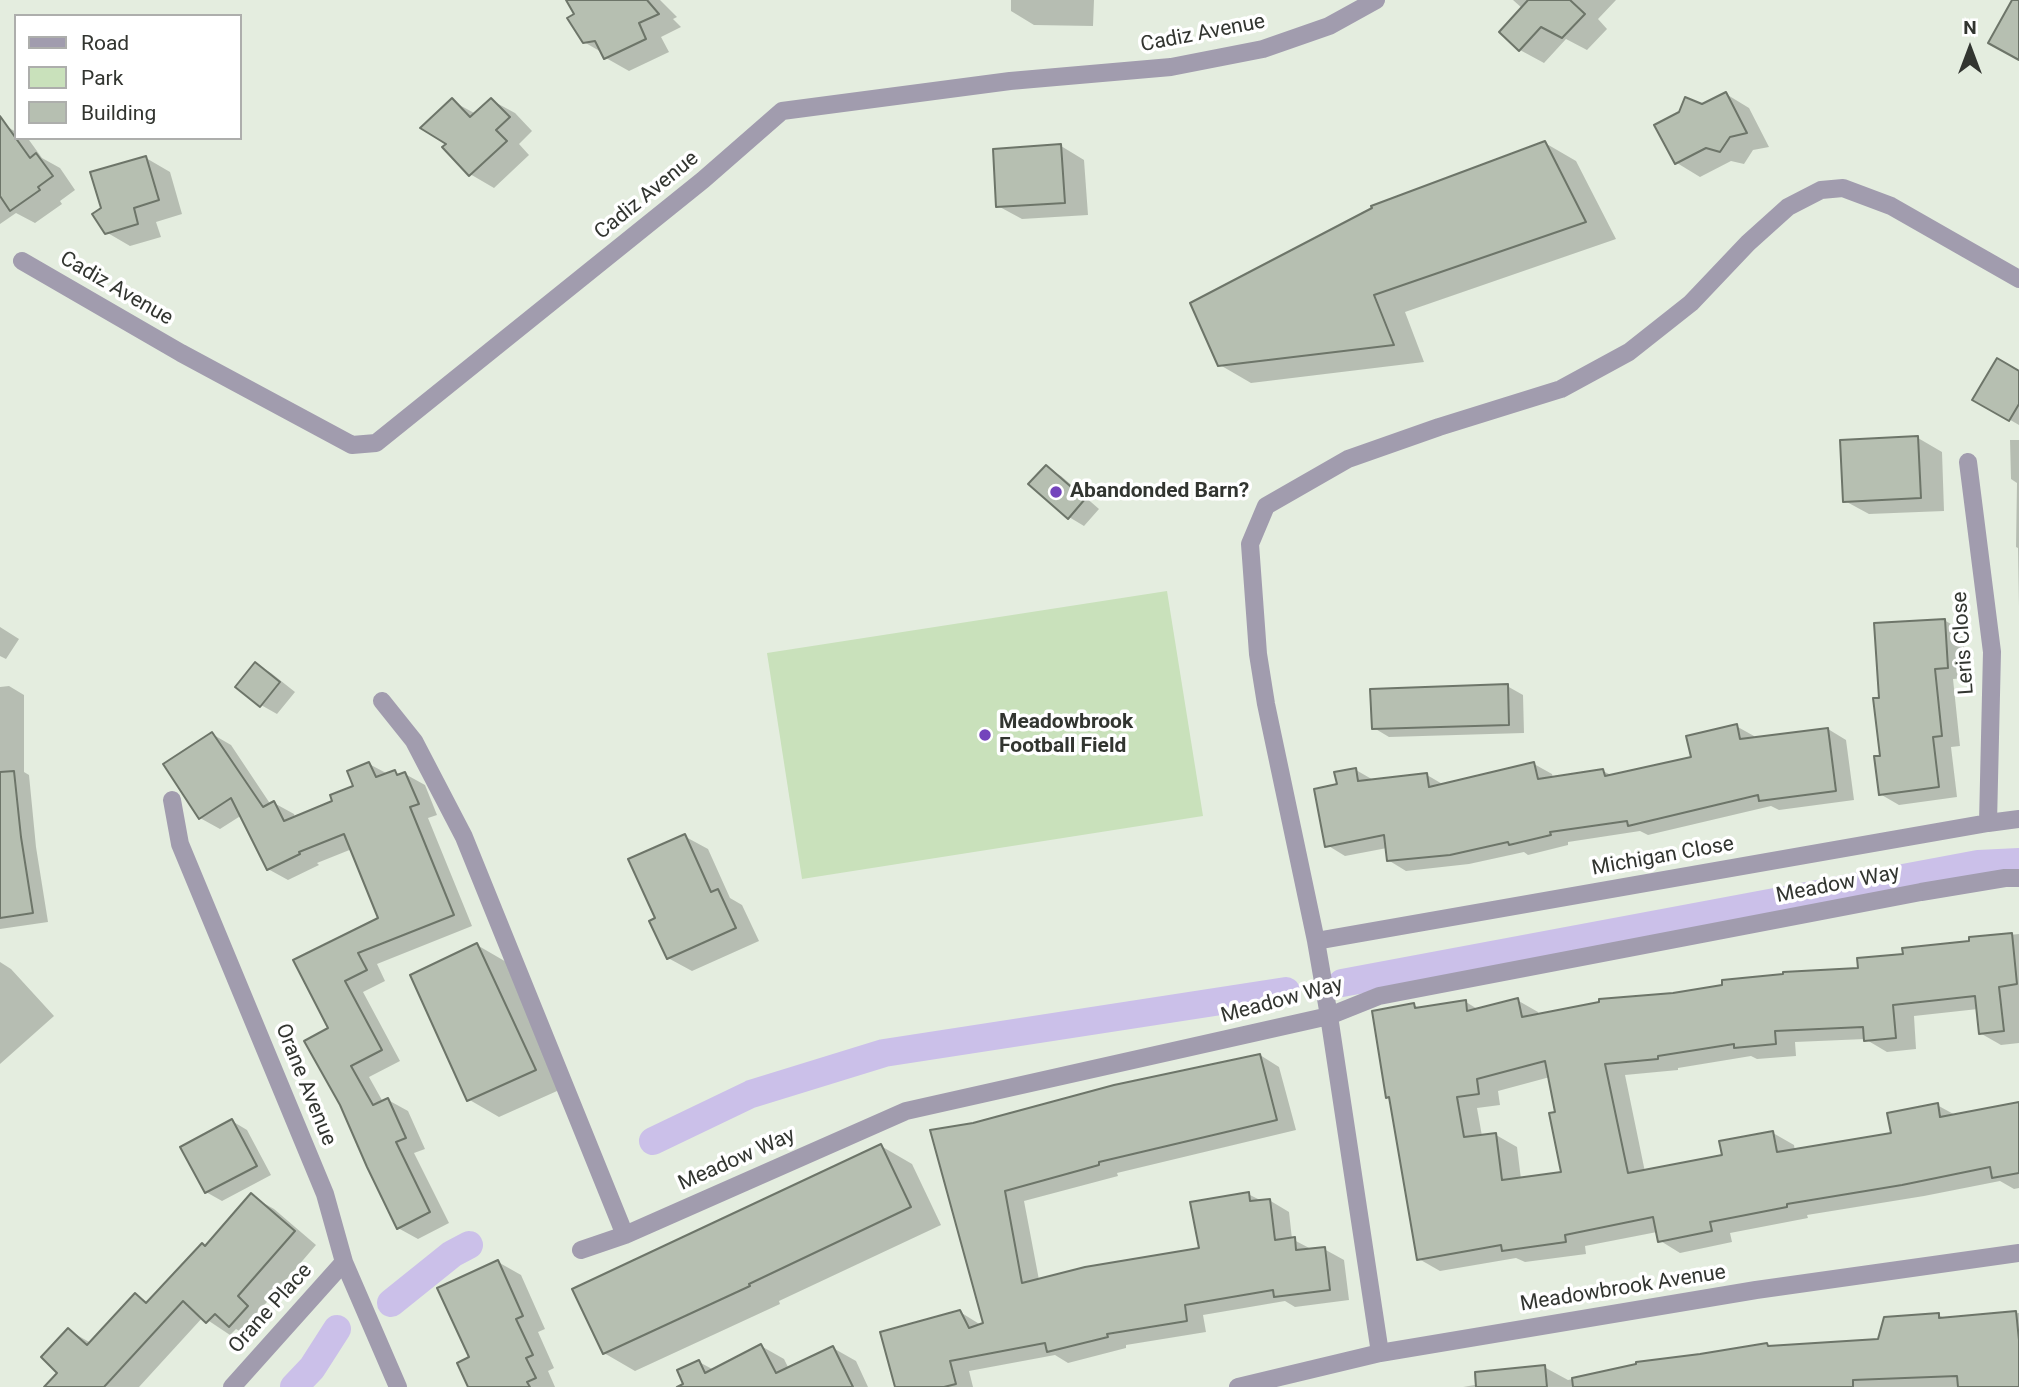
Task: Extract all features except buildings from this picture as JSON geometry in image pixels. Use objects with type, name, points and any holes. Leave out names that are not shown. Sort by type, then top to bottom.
[{"type":"street","name":"Cadiz Avenue","points":[[22,261],[181,353],[352,445],[376,443],[703,180],[782,111],[1010,81],[1184,64],[1263,49],[1329,26],[1376,0]]},
{"type":"street","points":[[1380,1353],[1316,941],[1258,654],[1250,544],[1266,506],[1348,459],[1561,389],[1629,352],[1691,303],[1748,243],[1788,207],[1821,190],[1843,188],[1891,206],[2019,279]]},
{"type":"street","name":"Leris Close","points":[[1968,462],[1992,652],[1988,822]]},
{"type":"street","points":[[382,701],[414,741],[464,837],[625,1234]]},
{"type":"street","name":"Orane Avenue","points":[[172,800],[180,844],[325,1194],[344,1262],[398,1387]]},
{"type":"street","name":"Michigan Close","points":[[1316,941],[1988,822],[2019,819]]},
{"type":"street","name":"Meadow Way","points":[[581,1250],[625,1234],[906,1111],[1329,1016],[1378,996],[1921,892],[2019,878]]},
{"type":"street","name":"Meadowbrook Avenue","points":[[1238,1387],[1380,1353],[1756,1290],[2019,1253]]},
{"type":"street","name":"Orane Place","points":[[232,1387],[344,1262]]},
{"type":"green space","name":"Meadowbrook Football Field","points":[[1167,591],[1203,816],[802,879],[767,653]]},
{"type":"waterway","points":[[1342,983],[1978,864],[2019,862]]},
{"type":"waterway","points":[[653,1141],[751,1094],[884,1053],[1286,991]]},
{"type":"waterway","points":[[391,1303],[452,1254],[469,1245]]},
{"type":"waterway","points":[[294,1387],[312,1368],[337,1329]]},
{"type":"place","name":"Abandonded Barn?","points":[[1056,492]]},
{"type":"place","name":"Meadowbrook Football Field","points":[[985,735]]}]
